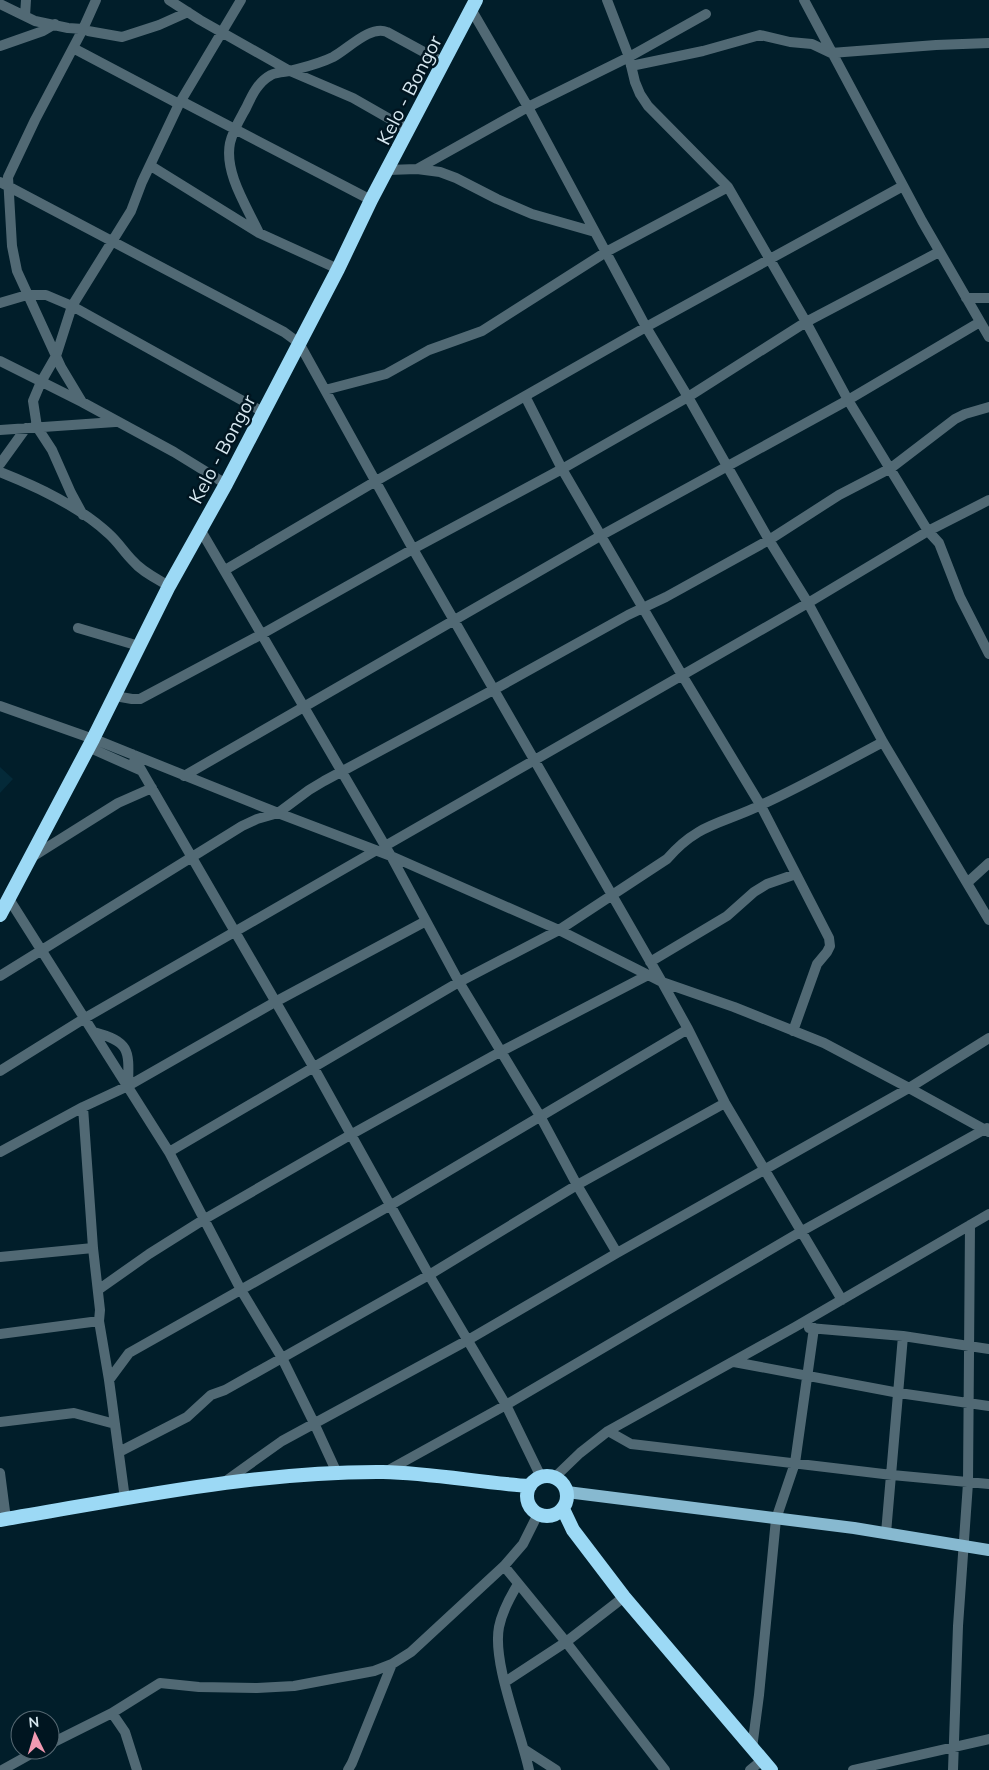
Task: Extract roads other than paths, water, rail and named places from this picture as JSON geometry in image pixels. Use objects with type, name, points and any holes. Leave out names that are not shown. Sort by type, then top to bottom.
[{"type":"highway","name":"Kelo - Bongor","points":[[0,915],[91,743],[169,586],[226,484],[338,270],[371,200],[474,4]]},
{"type":"highway","points":[[3,1519],[242,1481],[337,1473],[384,1472],[434,1475],[498,1484],[538,1485],[560,1481],[567,1492],[566,1504],[550,1513]]},
{"type":"highway","points":[[538,1485],[529,1505],[550,1513],[573,1530],[624,1597],[766,1765]]},
{"type":"main road","points":[[567,1492],[886,1533],[989,1550]]},
{"type":"street","points":[[25,16],[26,0]]},
{"type":"street","points":[[82,402],[56,356],[17,271],[4,184],[34,120],[73,48],[96,0]]},
{"type":"street","points":[[169,0],[290,71],[354,98],[409,130]]},
{"type":"street","points":[[0,464],[32,428],[33,401],[41,382],[56,356],[72,306],[131,211],[140,187],[180,103],[242,0]]},
{"type":"street","points":[[607,0],[630,62],[637,88],[648,106],[728,187],[770,258],[848,400],[928,531],[939,542],[960,597],[989,654]]},
{"type":"street","points":[[804,0],[939,252],[989,337]]},
{"type":"street","points":[[0,4],[41,23],[122,37],[159,25],[188,12]]},
{"type":"street","points":[[474,4],[646,326],[808,604],[883,742],[989,920]]},
{"type":"street","points":[[417,169],[528,106],[630,62],[706,14]]},
{"type":"street","points":[[0,46],[43,31],[55,24]]},
{"type":"street","points":[[259,233],[233,175],[229,157],[234,129],[258,85],[272,75],[319,64],[370,32],[378,30],[387,32],[444,63]]},
{"type":"street","points":[[630,62],[703,51],[760,35],[812,44],[832,53],[989,43]]},
{"type":"street","points":[[73,48],[371,200]]},
{"type":"street","points":[[151,166],[259,233],[338,270]]},
{"type":"street","points":[[388,170],[417,169],[440,172],[532,214],[595,232]]},
{"type":"street","points":[[4,184],[284,332],[299,343],[413,549],[662,982],[688,1029],[724,1103],[842,1300]]},
{"type":"street","points":[[225,570],[646,326],[903,186]]},
{"type":"street","points":[[325,390],[386,374],[429,350],[482,331],[606,252],[728,187]]},
{"type":"street","points":[[115,696],[132,699],[140,698],[262,634],[688,396],[806,322],[939,252]]},
{"type":"street","points":[[0,303],[27,295],[50,296],[72,306],[263,412]]},
{"type":"street","points":[[966,298],[989,298]]},
{"type":"street","points":[[184,776],[602,535],[848,400],[980,322]]},
{"type":"street","points":[[0,361],[82,402],[115,422],[174,452],[226,484]]},
{"type":"street","points":[[525,396],[562,468],[682,675],[761,806],[829,938],[830,946],[817,964],[792,1031]]},
{"type":"street","points":[[0,976],[242,826],[278,813],[309,790],[769,540],[839,495],[891,468],[965,414],[989,408]]},
{"type":"street","points":[[0,430],[115,422]]},
{"type":"street","points":[[32,428],[52,450],[70,493],[82,514]]},
{"type":"street","points":[[0,472],[29,484],[82,514],[110,534],[141,570],[169,586]]},
{"type":"street","points":[[0,1071],[85,1018],[808,604],[928,531],[989,500]]},
{"type":"street","points":[[200,529],[342,772],[380,848]]},
{"type":"street","points":[[78,628],[138,646]]},
{"type":"street","points":[[0,706],[91,743],[143,772]]},
{"type":"street","points":[[169,1152],[459,982],[559,930],[667,859],[678,845],[691,836],[724,819],[761,806],[883,742]]},
{"type":"street","points":[[91,743],[132,754],[278,813],[380,848],[391,856],[559,930],[648,976],[734,1007],[824,1044],[987,1130]]},
{"type":"street","points":[[132,754],[352,1134],[429,1275],[506,1405],[538,1485],[608,1431],[734,1362],[989,1214]]},
{"type":"street","points":[[31,857],[118,803],[152,788]]},
{"type":"street","points":[[391,856],[459,982],[540,1116],[576,1184],[617,1253]]},
{"type":"street","points":[[967,883],[989,864]]},
{"type":"street","points":[[650,962],[726,916],[754,892],[767,884],[796,874]]},
{"type":"street","points":[[9,899],[169,1152],[241,1290],[282,1358],[337,1473]]},
{"type":"street","points":[[0,1152],[83,1107],[128,1086],[275,1002],[426,921]]},
{"type":"street","points":[[98,1290],[149,1254],[204,1220],[352,1134],[500,1052],[648,976]]},
{"type":"street","points":[[110,1380],[129,1353],[391,1205],[688,1029]]},
{"type":"street","points":[[94,1032],[110,1036],[124,1046],[129,1056],[128,1086]]},
{"type":"street","points":[[222,1484],[282,1441],[468,1340],[617,1253],[909,1088],[989,1038]]},
{"type":"street","points":[[119,1452],[187,1417],[211,1395],[225,1390],[429,1275],[576,1184],[724,1103]]},
{"type":"street","points":[[83,1107],[100,1321],[110,1380],[125,1499]]},
{"type":"street","points":[[384,1472],[506,1405],[802,1231],[987,1130]]},
{"type":"street","points":[[953,1770],[963,1546],[968,1483],[970,1224]]},
{"type":"street","points":[[0,1257],[93,1248]]},
{"type":"street","points":[[0,1334],[100,1321]]},
{"type":"street","points":[[795,1327],[903,1336],[989,1349]]},
{"type":"street","points":[[752,1748],[776,1519],[795,1463],[814,1328]]},
{"type":"street","points":[[886,1533],[903,1336]]},
{"type":"street","points":[[734,1362],[899,1393],[989,1406]]},
{"type":"street","points":[[0,1422],[74,1413],[115,1424]]},
{"type":"street","points":[[608,1431],[631,1444],[892,1475],[989,1484]]},
{"type":"street","points":[[0,1473],[3,1519]]},
{"type":"street","points":[[60,1739],[112,1713],[160,1683],[199,1687],[257,1688],[294,1686],[374,1671],[392,1664],[430,1636],[473,1593],[504,1566],[550,1513]]},
{"type":"street","points":[[504,1566],[566,1642],[665,1770]]},
{"type":"street","points":[[518,1584],[508,1601],[499,1627],[498,1648],[505,1682],[529,1770]]},
{"type":"street","points":[[505,1682],[566,1642],[624,1597]]},
{"type":"street","points":[[348,1770],[392,1664]]},
{"type":"street","points":[[112,1713],[125,1732],[137,1770]]},
{"type":"street","points":[[853,1770],[989,1740]]},
{"type":"street","points":[[525,1750],[556,1770]]},
{"type":"street","points":[[2,1770],[20,1760]]},
{"type":"street","points":[[750,1770],[766,1765]]}]
